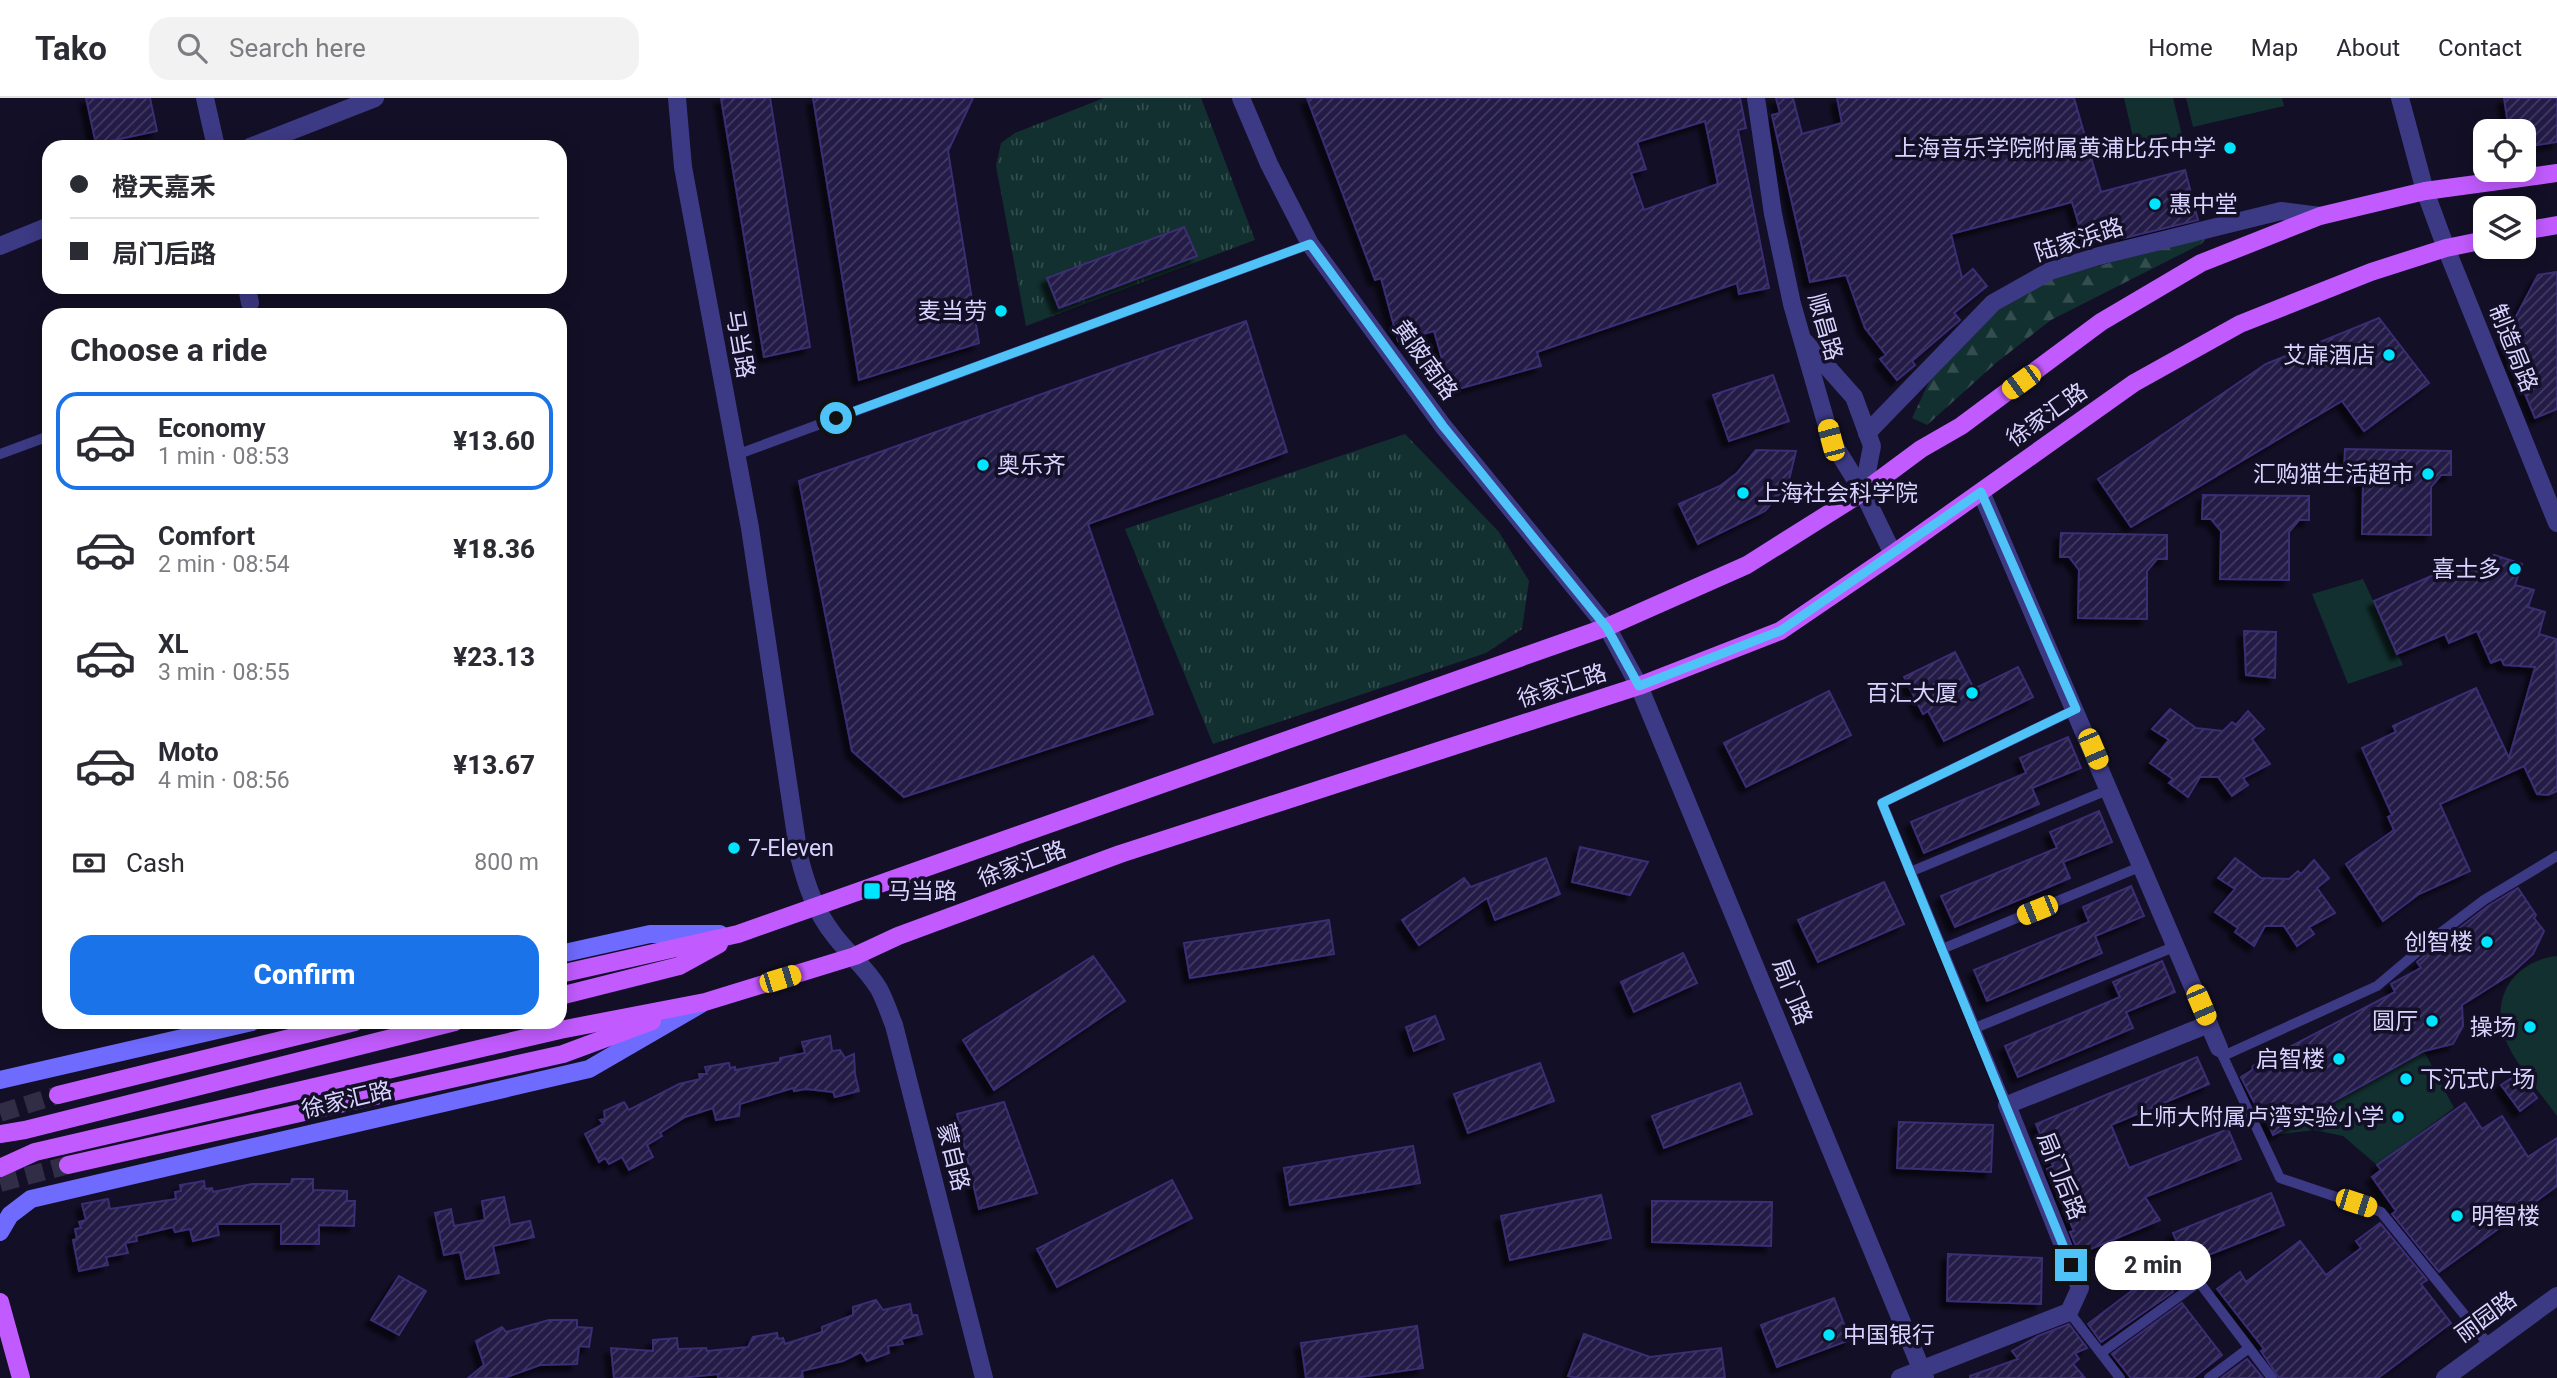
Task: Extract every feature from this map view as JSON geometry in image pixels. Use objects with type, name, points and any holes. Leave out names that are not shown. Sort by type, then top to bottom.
[{"type":"main road","points":[[2426,191],[2557,173]]},
{"type":"main road","name":"徐家汇路","points":[[567,972],[738,934],[1607,628],[1747,565],[1863,492],[1921,449],[1961,426],[2101,322],[2201,263],[2320,216],[2426,191]]},
{"type":"main road","points":[[2536,229],[2557,225]]},
{"type":"main road","points":[[2446,248],[2473,242]]},
{"type":"main road","name":"徐家汇路","points":[[567,1029],[705,1002],[855,956],[898,936],[1120,854],[1639,686],[1780,631],[2134,383],[2240,324],[2371,272],[2446,248]]},
{"type":"main road","points":[[567,952],[650,934],[738,934]]},
{"type":"main road","name":"徐家汇路","points":[[567,994],[680,966],[738,934]]},
{"type":"main road","points":[[68,1165],[564,1054],[705,1002]]},
{"type":"main road","name":"徐家汇路","points":[[0,1232],[10,1214],[31,1199],[589,1069],[705,1002]]},
{"type":"main road","points":[[0,1080],[222,1029]]},
{"type":"main road","points":[[58,1095],[327,1029]]},
{"type":"main road","points":[[0,1134],[427,1029]]},
{"type":"main road","name":"徐家汇路","points":[[0,1168],[35,1152],[565,1029]]},
{"type":"main road","points":[[0,1142],[25,1130]]},
{"type":"main road","points":[[0,1301],[22,1378]]},
{"type":"street","points":[[205,98],[214,140]]},
{"type":"street","points":[[268,140],[375,98]]},
{"type":"street","name":"马当路","points":[[677,98],[683,167],[750,528],[799,856],[805,882],[816,906],[834,936],[855,956]]},
{"type":"street","name":"黄陂南路","points":[[1241,98],[1269,164],[1310,244],[1443,426],[1607,628]]},
{"type":"street","name":"顺昌路","points":[[1756,98],[1773,214],[1793,304],[1831,440],[1863,492],[1893,554]]},
{"type":"street","name":"制造局路","points":[[2400,98],[2426,191],[2446,248],[2557,523]]},
{"type":"street","name":"陆家浜路","points":[[1867,433],[1993,303],[2050,271],[2099,256],[2281,211],[2320,216]]},
{"type":"street","points":[[0,246],[42,229]]},
{"type":"street","points":[[1803,340],[1854,397],[1872,446],[1863,492]]},
{"type":"street","points":[[1981,492],[2221,1052]]},
{"type":"street","name":"局门路","points":[[1607,628],[1639,686],[1923,1374]]},
{"type":"street","name":"蒙自路","points":[[855,956],[880,990],[894,1025],[984,1378]]},
{"type":"street","points":[[2007,1105],[2209,1024]]},
{"type":"street","name":"局门后路","points":[[2007,1105],[2080,1288],[2069,1312]]},
{"type":"street","name":"丽园路","points":[[2445,1378],[2557,1296]]},
{"type":"street","points":[[1900,1378],[1923,1374],[2069,1312]]},
{"type":"lane","points":[[736,455],[1310,244]]},
{"type":"lane","points":[[0,454],[42,439]]},
{"type":"lane","points":[[2007,1105],[1882,803],[2076,709]]},
{"type":"lane","points":[[1910,872],[2110,789]]},
{"type":"lane","points":[[2489,1345],[2381,1212],[2280,1178],[2221,1052],[2376,986],[2484,900],[2557,856]]},
{"type":"lane","points":[[1942,949],[2142,866]]},
{"type":"lane","points":[[1975,1028],[2176,946]]},
{"type":"lane","points":[[2101,1353],[2199,1282],[2272,1378]]},
{"type":"lane","points":[[2069,1312],[2120,1378]]},
{"type":"lane","points":[[2209,1378],[2249,1348]]},
{"type":"green space","points":[[1104,98],[1201,98],[1255,240],[1026,326],[996,166],[1001,143],[1015,133]]},
{"type":"green space","points":[[2124,98],[2173,98],[2183,139],[2136,150]]},
{"type":"green space","points":[[2186,98],[2282,98],[2284,106],[2193,127]]},
{"type":"green space","points":[[2209,236],[2201,244],[2051,320],[1996,363],[1927,425],[1912,418],[1929,382],[1996,312],[2054,278]]},
{"type":"green space","points":[[1405,434],[1499,532],[1529,581],[1522,629],[1486,653],[1213,744],[1125,529]]},
{"type":"green space","points":[[2363,579],[2403,665],[2348,684],[2312,594]]},
{"type":"green space","name":"操场","points":[[2557,956],[2557,1116],[2511,1052],[2500,1012],[2508,986],[2516,975],[2541,959]]},
{"type":"green space","name":"下沉式广场","points":[[2424,1051],[2454,1108],[2377,1165],[2343,1136],[2314,1130],[2273,1135]]},
{"type":"building","points":[[86,98],[150,98],[157,131],[115,140],[95,140]]},
{"type":"building","points":[[721,98],[770,98],[810,347],[764,357]]},
{"type":"building","points":[[813,98],[973,98],[948,151],[979,343],[859,380]]},
{"type":"building","points":[[1307,98],[1740,98],[1746,128],[1738,130],[1769,288],[1739,294],[1737,283],[1537,352],[1541,366],[1451,391],[1434,331],[1398,341],[1381,278],[1375,280]],"holes":[[[1705,121],[1718,184],[1644,210],[1631,173],[1646,169],[1637,142]]]},
{"type":"building","points":[[1776,98],[1793,98],[1802,134],[1842,123],[1837,98],[2074,98],[2101,192],[2185,170],[2198,220],[2124,238],[2122,231],[2084,242],[2072,202],[1951,234],[1962,278],[1973,269],[1987,286],[1954,313],[1960,320],[1912,361],[1915,365],[1897,380],[1880,359],[1886,355],[1865,328],[1846,275],[1810,282],[1772,115],[1780,113]]},
{"type":"building","points":[[2504,98],[2557,98],[2557,142],[2536,145],[2536,119],[2507,119]]},
{"type":"building","points":[[1184,227],[1197,256],[1059,308],[1047,278]]},
{"type":"building","points":[[2557,272],[2557,409],[2535,418],[2503,341],[2538,275]]},
{"type":"building","points":[[2379,318],[2429,383],[2364,431],[2342,401],[2131,527],[2098,479],[2266,364]]},
{"type":"building","points":[[1246,321],[1287,452],[1088,524],[1153,714],[904,797],[852,751],[799,481]]},
{"type":"building","points":[[1773,375],[1789,421],[1729,441],[1713,395]]},
{"type":"building","points":[[2345,449],[2451,451],[2451,475],[2441,475],[2431,487],[2431,535],[2362,534],[2363,486],[2353,474],[2344,474]]},
{"type":"building","name":"上海社会科学院","points":[[1756,450],[1796,451],[1788,484],[1765,511],[1698,544],[1679,504],[1720,486],[1737,473]]},
{"type":"building","points":[[2203,495],[2309,496],[2309,520],[2299,520],[2289,532],[2289,580],[2220,579],[2221,531],[2211,519],[2202,519]]},
{"type":"building","points":[[2061,533],[2167,535],[2167,559],[2157,559],[2147,571],[2147,619],[2078,618],[2079,570],[2069,557],[2060,557]]},
{"type":"building","points":[[2494,555],[2522,564],[2515,585],[2534,590],[2528,607],[2545,612],[2539,634],[2556,639],[2557,791],[2548,795],[2537,794],[2524,766],[2440,804],[2470,871],[2419,894],[2383,921],[2346,864],[2394,830],[2388,817],[2392,815],[2362,748],[2396,732],[2393,726],[2476,688],[2509,758],[2535,667],[2504,665],[2501,659],[2491,663],[2477,631],[2449,643],[2445,634],[2397,654],[2374,601],[2461,563],[2464,569]]},
{"type":"building","points":[[2244,631],[2276,632],[2275,678],[2246,675]]},
{"type":"building","name":"百汇大厦","points":[[1955,652],[1974,689],[2018,667],[2033,697],[1944,741],[1928,711],[1923,714],[1904,677]]},
{"type":"building","points":[[1829,691],[1851,735],[1746,787],[1724,743]]},
{"type":"building","points":[[2170,709],[2196,728],[2223,731],[2232,722],[2236,725],[2248,711],[2264,729],[2252,739],[2270,764],[2243,778],[2248,785],[2232,796],[2218,777],[2200,777],[2188,797],[2169,783],[2173,779],[2150,763],[2169,740],[2152,729]]},
{"type":"building","points":[[2068,737],[2081,768],[2032,788],[2039,804],[1924,853],[1911,822],[2026,773],[2020,758]]},
{"type":"building","points":[[2099,811],[2112,842],[2063,862],[2070,878],[1955,927],[1941,896],[2057,848],[2050,832]]},
{"type":"building","points":[[1580,847],[1648,862],[1630,895],[1572,882]]},
{"type":"building","points":[[1546,858],[1560,894],[1495,920],[1487,898],[1419,945],[1402,920],[1464,878],[1471,887]]},
{"type":"building","points":[[2235,858],[2261,878],[2289,879],[2298,871],[2301,874],[2314,860],[2329,878],[2317,888],[2335,913],[2309,927],[2314,934],[2297,946],[2284,926],[2265,926],[2254,946],[2235,932],[2238,928],[2215,912],[2235,889],[2218,878]]},
{"type":"building","points":[[1884,882],[1904,924],[1818,962],[1798,920]]},
{"type":"building","points":[[2131,886],[2144,916],[2095,936],[2102,953],[1987,1001],[1974,970],[2089,922],[2083,907]]},
{"type":"building","points":[[2518,888],[2544,931],[2533,954],[2511,974],[2462,1005],[2463,1026],[2453,1044],[2424,1051],[2273,1135],[2262,1108],[2258,1110],[2241,1077],[2252,1070],[2253,1066],[2395,992],[2391,984],[2421,968],[2417,962],[2488,906]]},
{"type":"building","points":[[1329,920],[1334,954],[1190,978],[1184,943]]},
{"type":"building","points":[[1683,953],[1697,983],[1634,1012],[1621,982]]},
{"type":"building","points":[[1093,956],[1125,1001],[994,1090],[963,1040]]},
{"type":"building","points":[[2162,961],[2175,992],[2126,1012],[2133,1028],[2018,1077],[2005,1046],[2120,997],[2113,982]]},
{"type":"building","points":[[1435,1016],[1444,1039],[1414,1051],[1406,1027]]},
{"type":"building","points":[[830,1036],[832,1051],[840,1050],[845,1058],[854,1054],[859,1091],[835,1097],[833,1092],[806,1089],[794,1091],[793,1088],[740,1104],[739,1116],[716,1120],[713,1108],[685,1117],[647,1145],[653,1157],[629,1170],[622,1157],[609,1164],[605,1158],[599,1162],[585,1134],[603,1124],[600,1120],[605,1119],[604,1111],[624,1102],[629,1110],[679,1084],[700,1079],[699,1074],[707,1074],[705,1067],[729,1063],[730,1068],[735,1067],[735,1070],[780,1062],[780,1058],[805,1053],[802,1042]]},
{"type":"building","points":[[2197,1057],[2209,1084],[2111,1125],[2129,1168],[2228,1129],[2241,1159],[2145,1197],[2160,1220],[2079,1254],[2070,1232],[2074,1231],[2047,1169],[2053,1166],[2036,1124]]},
{"type":"building","points":[[1540,1063],[1554,1101],[1468,1133],[1454,1094]]},
{"type":"building","points":[[2519,1073],[2537,1098],[2520,1111],[2501,1085]]},
{"type":"building","points":[[1740,1083],[1752,1114],[1664,1148],[1652,1116]]},
{"type":"building","points":[[1004,1102],[1037,1193],[979,1209],[957,1114]]},
{"type":"building","name":"明智楼","points":[[2465,1103],[2482,1129],[2502,1116],[2528,1157],[2557,1138],[2557,1186],[2439,1272],[2392,1214],[2396,1211],[2372,1177],[2381,1170],[2377,1165]]},
{"type":"building","points":[[1899,1122],[1993,1125],[1991,1172],[1897,1168]]},
{"type":"building","points":[[1413,1146],[1420,1183],[1290,1205],[1284,1168]]},
{"type":"building","points":[[292,1179],[313,1179],[313,1190],[347,1191],[347,1201],[355,1201],[354,1226],[319,1225],[319,1244],[281,1244],[281,1224],[217,1224],[219,1235],[193,1241],[190,1229],[175,1232],[173,1227],[136,1236],[137,1241],[125,1243],[128,1253],[106,1257],[108,1265],[79,1271],[73,1240],[77,1239],[75,1229],[81,1228],[79,1222],[86,1220],[82,1204],[108,1199],[110,1209],[176,1199],[175,1192],[181,1191],[180,1185],[204,1181],[205,1189],[212,1188],[213,1192],[252,1184],[291,1184]]},
{"type":"building","points":[[1172,1180],[1192,1218],[1057,1287],[1037,1249]]},
{"type":"building","points":[[2271,1193],[2284,1225],[2186,1264],[2173,1233]]},
{"type":"building","points":[[1601,1195],[1611,1238],[1510,1260],[1501,1216]]},
{"type":"building","points":[[504,1197],[510,1225],[530,1221],[534,1237],[493,1246],[499,1273],[466,1279],[460,1252],[444,1255],[435,1213],[451,1209],[454,1226],[485,1220],[482,1201]]},
{"type":"building","points":[[1652,1201],[1772,1202],[1771,1246],[1652,1242]]},
{"type":"building","points":[[2380,1223],[2427,1280],[2421,1284],[2451,1323],[2378,1378],[2279,1378],[2261,1351],[2264,1349],[2217,1289],[2240,1272],[2246,1282],[2300,1241],[2326,1275],[2361,1248],[2356,1241]]},
{"type":"building","points":[[1948,1254],[2042,1258],[2041,1304],[1947,1301]]},
{"type":"building","points":[[2162,1268],[2176,1287],[2173,1292],[2101,1342],[2088,1324]]},
{"type":"building","points":[[399,1276],[426,1291],[399,1335],[371,1320]]},
{"type":"building","points":[[1834,1298],[1850,1340],[1777,1367],[1761,1325]]},
{"type":"building","points":[[876,1300],[883,1310],[910,1304],[912,1315],[917,1315],[922,1334],[901,1339],[903,1344],[888,1346],[889,1353],[867,1361],[861,1352],[843,1361],[802,1371],[803,1378],[718,1378],[718,1374],[681,1378],[614,1378],[611,1348],[653,1351],[653,1340],[677,1338],[678,1349],[706,1348],[707,1351],[748,1347],[753,1337],[777,1333],[778,1339],[783,1338],[785,1344],[822,1332],[822,1327],[853,1315],[853,1307]]},
{"type":"building","points":[[2182,1303],[2222,1355],[2193,1378],[2131,1378],[2112,1354]]},
{"type":"building","points":[[549,1320],[577,1320],[577,1327],[592,1328],[589,1347],[579,1346],[577,1364],[540,1365],[504,1378],[468,1378],[484,1365],[476,1341],[502,1327],[506,1332]]},
{"type":"building","points":[[2069,1324],[2087,1348],[2075,1353],[2079,1359],[2073,1364],[2085,1378],[1970,1378],[2018,1359],[2012,1351],[2038,1336]]},
{"type":"building","points":[[1417,1326],[1423,1368],[1354,1378],[1306,1378],[1301,1343]]},
{"type":"building","points":[[1584,1334],[1650,1357],[1721,1348],[1725,1378],[1568,1376]]},
{"type":"building","points":[[2247,1359],[2263,1378],[2221,1378]]},
{"type":"tunnel","points":[[0,1113],[58,1095]]},
{"type":"tunnel","points":[[0,1183],[68,1165]]},
{"type":"place","name":"上海音乐学院附属黄浦比乐中学","points":[[2230,148]]},
{"type":"place","name":"惠中堂","points":[[2155,204]]},
{"type":"place","name":"麦当劳","points":[[1001,311]]},
{"type":"place","name":"艾扉酒店","points":[[2389,355]]},
{"type":"place","name":"奥乐齐","points":[[983,465]]},
{"type":"place","name":"汇购猫生活超市","points":[[2428,474]]},
{"type":"place","name":"上海社会科学院","points":[[1743,493]]},
{"type":"place","name":"喜士多","points":[[2515,569]]},
{"type":"place","name":"百汇大厦","points":[[1972,693]]},
{"type":"place","name":"7-Eleven","points":[[734,848]]},
{"type":"place","name":"马当路","points":[[872,891]]},
{"type":"place","name":"创智楼","points":[[2487,942]]},
{"type":"place","name":"圆厅","points":[[2432,1021]]},
{"type":"place","name":"操场","points":[[2530,1027]]},
{"type":"place","name":"启智楼","points":[[2339,1059]]},
{"type":"place","name":"下沉式广场","points":[[2406,1079]]},
{"type":"place","name":"上师大附属卢湾实验小学","points":[[2398,1117]]},
{"type":"place","name":"明智楼","points":[[2457,1216]]},
{"type":"place","name":"中国银行","points":[[1829,1335]]},
{"type":"route","points":[[836,418],[1310,244],[1443,426],[1607,628],[1639,686],[1780,631],[1981,492],[2076,709],[1882,803],[2071,1265]]}]
